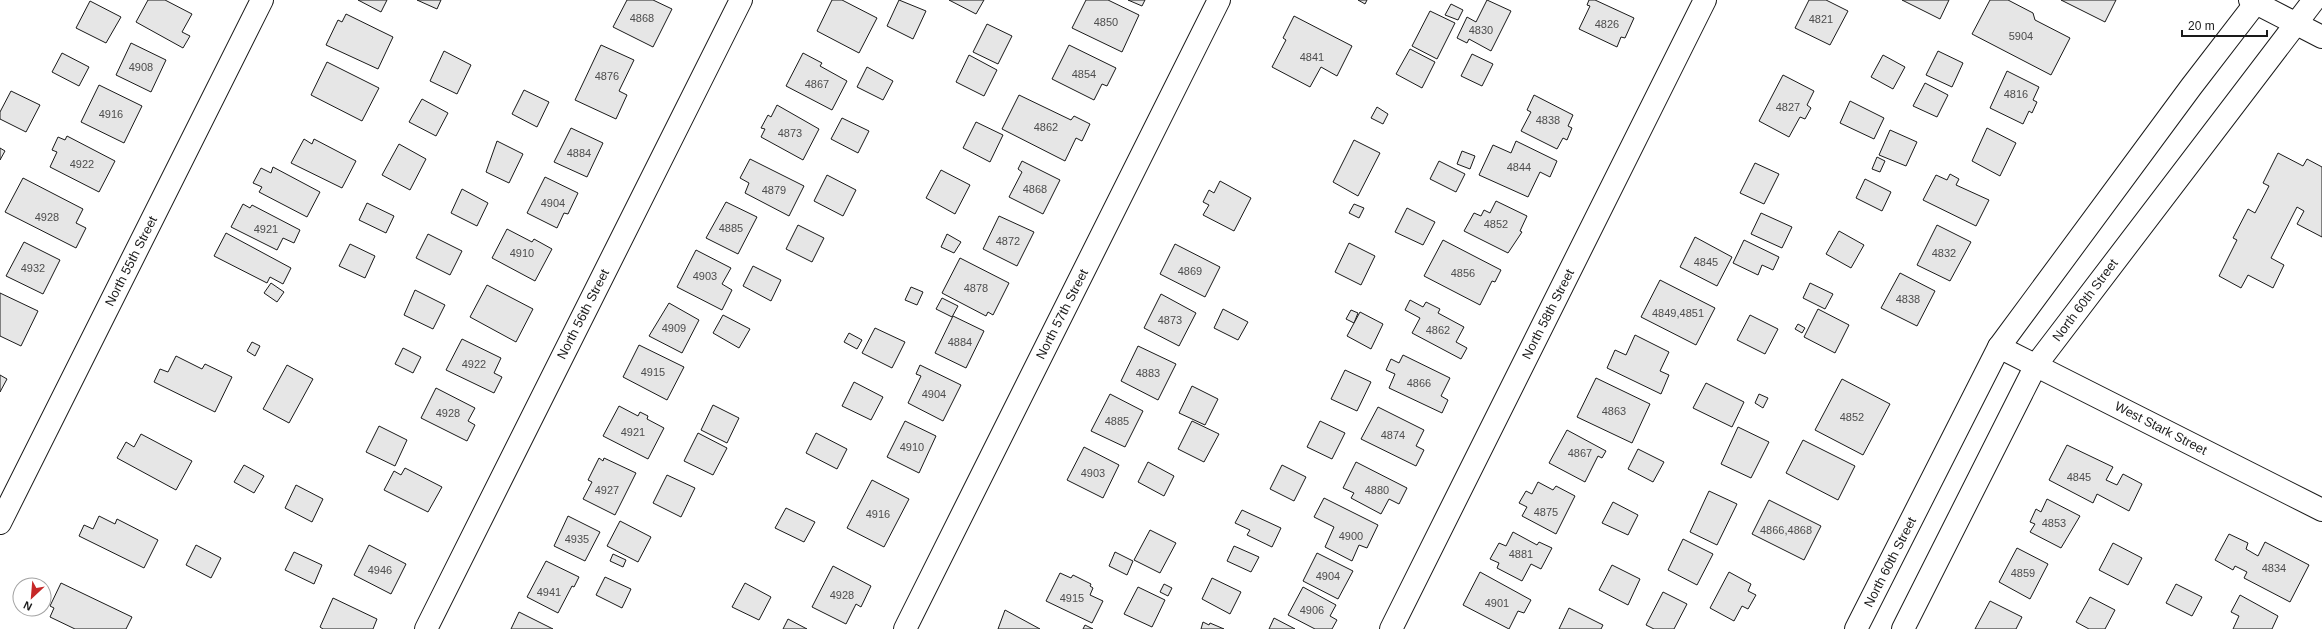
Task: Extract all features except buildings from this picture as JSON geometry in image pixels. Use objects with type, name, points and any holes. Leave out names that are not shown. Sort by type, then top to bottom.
[{"type":"street","name":"North 55th Street","points":[[0,523],[262,0]]},
{"type":"street","name":"North 56th Street","points":[[426,629],[741,0]]},
{"type":"street","name":"North 57th Street","points":[[905,629],[1219,0]]},
{"type":"street","name":"North 58th Street","points":[[1391,629],[1705,0]]},
{"type":"street","name":"North 60th Street","points":[[1903,629],[2036,365],[2314,0]]},
{"type":"street","name":"North 60th Street","points":[[1856,629],[1998,347],[2255,1]]},
{"type":"street","points":[[2255,1],[2322,38]]},
{"type":"street","name":"West Stark Street","points":[[1998,347],[2322,510]]}]
